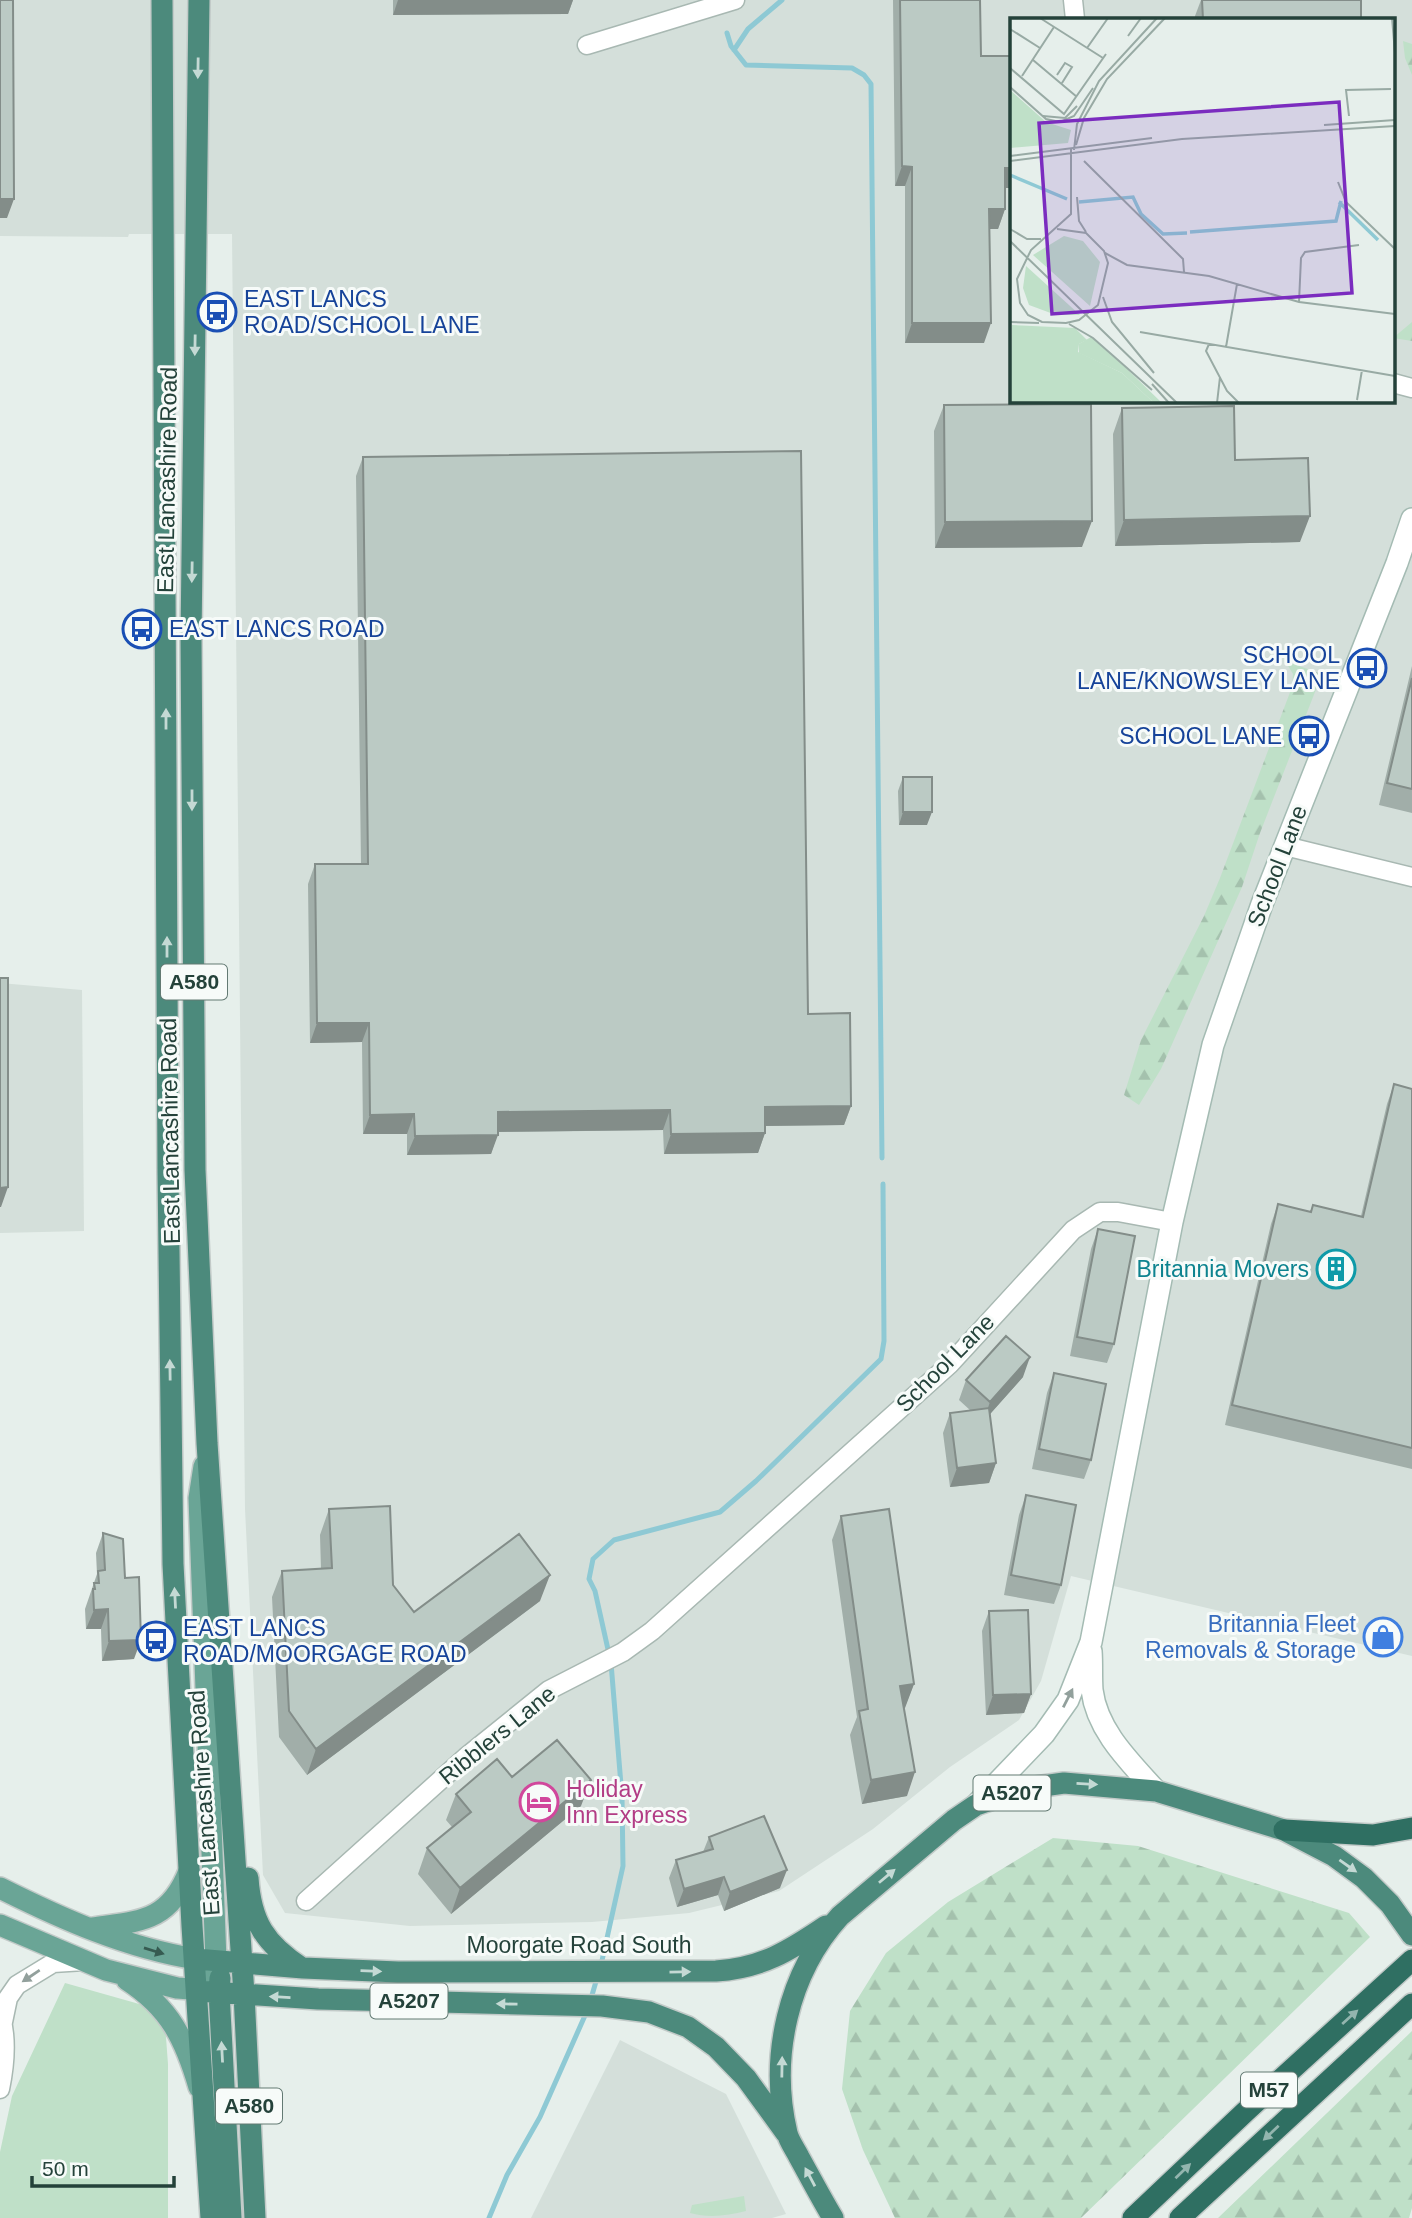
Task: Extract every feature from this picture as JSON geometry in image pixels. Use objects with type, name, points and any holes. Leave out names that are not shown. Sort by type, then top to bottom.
[{"type":"highway","name":"East Lancashire Road","points":[[162,0],[173,1564],[189,1871],[206,1960],[208,1991],[202,2095],[211,2218]]},
{"type":"highway","name":"East Lancashire Road","points":[[199,0],[191,652],[195,1170],[207,1443],[244,1994],[255,2218]]},
{"type":"highway","points":[[222,1671],[235,1716],[248,1887],[252,1906],[259,1927],[272,1945],[303,1968]]},
{"type":"highway","name":"A5207","points":[[788,2135],[781,2086],[782,2051],[792,1998],[808,1960],[829,1928],[954,1820],[976,1805],[1022,1789],[1064,1783],[1156,1791],[1284,1830],[1334,1856],[1364,1878],[1390,1904],[1412,1935]]},
{"type":"highway","points":[[1284,1830],[1373,1835],[1412,1828]]},
{"type":"highway","name":"Moorgate Road South","points":[[303,1968],[398,1972],[716,1971],[758,1965],[798,1945],[840,1916]]},
{"type":"highway","name":"A5207","points":[[206,1960],[303,1968]]},
{"type":"highway","name":"M57","points":[[1133,2218],[1409,1963]]},
{"type":"highway","points":[[231,2218],[208,1991],[222,1974],[241,1964]]},
{"type":"highway","name":"A5207","points":[[208,1991],[318,1999],[601,2006],[649,2012],[688,2027],[716,2047],[746,2078],[788,2135],[833,2218]]},
{"type":"highway","name":"M57","points":[[1180,2218],[1412,2004]]},
{"type":"main road","name":"School Lane","points":[[976,1805],[1044,1734],[1068,1700],[1091,1642],[1172,1222],[1213,1045],[1237,972],[1412,519]]},
{"type":"main road","points":[[206,1960],[199,1498],[207,1443]]},
{"type":"main road","name":"School Lane","points":[[1091,1642],[1092,1691],[1100,1718],[1118,1748],[1156,1791]]},
{"type":"main road","points":[[90,1929],[152,1917],[172,1902],[182,1890],[189,1871]]},
{"type":"main road","name":"A5207","points":[[0,1888],[90,1929],[157,1952],[206,1960]]},
{"type":"main road","name":"A5207","points":[[0,1925],[106,1970],[144,1992],[172,2021],[184,2045],[202,2095]]},
{"type":"main road","name":"A5207","points":[[106,1970],[177,1988],[208,1991]]},
{"type":"street","points":[[587,45],[735,0]]},
{"type":"street","points":[[1073,0],[1075,18]]},
{"type":"street","points":[[1394,383],[1412,388]]},
{"type":"street","points":[[1285,846],[1412,877]]},
{"type":"street","name":"School Lane","points":[[732,1560],[950,1364],[1073,1230],[1100,1212],[1118,1212],[1172,1222]]},
{"type":"street","name":"Ribblers Lane","points":[[306,1901],[466,1757],[549,1690],[623,1652],[652,1632],[732,1560]]},
{"type":"street","points":[[0,2089],[4,2060],[1,2017],[8,1998],[17,1985],[53,1963],[84,1961]]},
{"type":"shaded area","points":[[0,0],[1412,0],[1412,1656],[1071,1576],[1041,1681],[1019,1720],[950,1767],[873,1829],[779,1891],[689,1913],[592,1922],[410,1926],[285,1913],[263,1875],[245,1509],[232,234],[129,234],[128,237],[0,236]]},
{"type":"shaded area","points":[[0,983],[82,990],[84,1231],[0,1233]]},
{"type":"shaded area","points":[[620,2040],[726,2094],[786,2214],[772,2218],[531,2218]]},
{"type":"green space","points":[[1403,41],[1412,44],[1412,75],[1405,58]]},
{"type":"green space","points":[[1412,322],[1412,341],[1394,337]]},
{"type":"green space","points":[[1285,661],[1322,674],[1260,833],[1242,887],[1161,1069],[1139,1105],[1124,1095],[1141,1040],[1204,916],[1220,878],[1292,687],[1293,674]]},
{"type":"green space","points":[[1053,1838],[1138,1846],[1349,1913],[1370,1937],[1081,2218],[895,2218],[863,2150],[842,2089],[850,2011],[886,1953],[948,1902]]},
{"type":"green space","points":[[65,1983],[164,2011],[168,2064],[168,2218],[0,2218],[0,2152],[12,2096]]},
{"type":"green space","points":[[1412,2031],[1412,2208],[1409,2218],[1218,2218]]},
{"type":"green space","points":[[744,2196],[746,2211],[718,2216],[690,2213],[692,2205]]},
{"type":"building","points":[[0,0],[13,0],[14,199],[0,199]]},
{"type":"building","points":[[900,0],[980,0],[981,56],[1010,56],[1010,168],[1005,168],[1005,209],[989,209],[991,323],[912,323],[912,167],[902,166]]},
{"type":"building","points":[[1202,0],[1361,0],[1361,18],[1203,18]]},
{"type":"building","points":[[1091,404],[1092,521],[945,522],[944,405]]},
{"type":"building","points":[[1234,406],[1235,460],[1308,458],[1310,516],[1124,520],[1122,408]]},
{"type":"building","points":[[801,451],[808,1014],[850,1013],[851,1106],[765,1107],[765,1133],[671,1134],[670,1110],[498,1112],[498,1135],[415,1136],[414,1114],[370,1115],[369,1023],[317,1023],[315,864],[368,864],[363,457]]},
{"type":"building","points":[[1412,678],[1412,789],[1387,783]]},
{"type":"building","points":[[903,777],[932,777],[932,812],[903,812]]},
{"type":"building","points":[[0,978],[8,978],[8,1187],[0,1188]]},
{"type":"building","name":"Britannia Movers","points":[[1394,1084],[1412,1089],[1412,1448],[1232,1405],[1278,1204],[1311,1212],[1313,1205],[1363,1217]]},
{"type":"building","points":[[1098,1229],[1135,1236],[1114,1344],[1077,1337]]},
{"type":"building","points":[[1006,1336],[1030,1357],[990,1402],[966,1380]]},
{"type":"building","points":[[1054,1373],[1106,1384],[1091,1460],[1039,1449]]},
{"type":"building","points":[[989,1408],[996,1463],[957,1468],[950,1413]]},
{"type":"building","points":[[1026,1495],[1076,1505],[1061,1585],[1011,1575]]},
{"type":"building","points":[[390,1506],[393,1585],[414,1612],[519,1534],[550,1575],[316,1749],[289,1711],[282,1571],[332,1568],[329,1509]]},
{"type":"building","points":[[889,1509],[914,1684],[900,1686],[915,1772],[871,1780],[859,1711],[868,1709],[841,1516]]},
{"type":"building","points":[[103,1533],[123,1539],[125,1578],[139,1577],[141,1640],[109,1641],[108,1609],[94,1610],[94,1583],[99,1583],[98,1571],[105,1570]]},
{"type":"building","points":[[1028,1610],[1031,1694],[993,1695],[989,1611]]},
{"type":"building","points":[[557,1740],[591,1780],[460,1888],[427,1848],[471,1812],[456,1794],[497,1759],[512,1777]]},
{"type":"building","points":[[764,1816],[787,1870],[730,1892],[724,1877],[684,1889],[676,1860],[713,1849],[709,1837]]},
{"type":"waterway","points":[[734,50],[748,29],[782,0]]},
{"type":"waterway","points":[[727,33],[731,46],[746,65],[852,68],[864,75],[871,84],[882,1158]]},
{"type":"waterway","points":[[609,1654],[595,1591],[589,1579],[593,1559],[614,1540],[720,1512],[756,1481],[881,1359],[884,1341],[883,1184]]},
{"type":"waterway","points":[[601,1965],[623,1866],[622,1797],[611,1663]]},
{"type":"waterway","points":[[590,2002],[597,1978]]},
{"type":"waterway","points":[[489,2218],[507,2175],[540,2117],[587,2011]]},
{"type":"place","name":"EAST LANCS ROAD/SCHOOL LANE","points":[[217,312]]},
{"type":"place","name":"EAST LANCS ROAD","points":[[142,629]]},
{"type":"place","name":"SCHOOL LANE/KNOWSLEY LANE","points":[[1367,668]]},
{"type":"place","name":"SCHOOL LANE","points":[[1309,736]]},
{"type":"place","name":"Britannia Movers","points":[[1336,1269]]},
{"type":"place","name":"Britannia Fleet Removals & Storage","points":[[1383,1637]]},
{"type":"place","name":"EAST LANCS ROAD/MOORGAGE ROAD","points":[[156,1641]]},
{"type":"place","name":"Holiday Inn Express","points":[[539,1802]]}]
